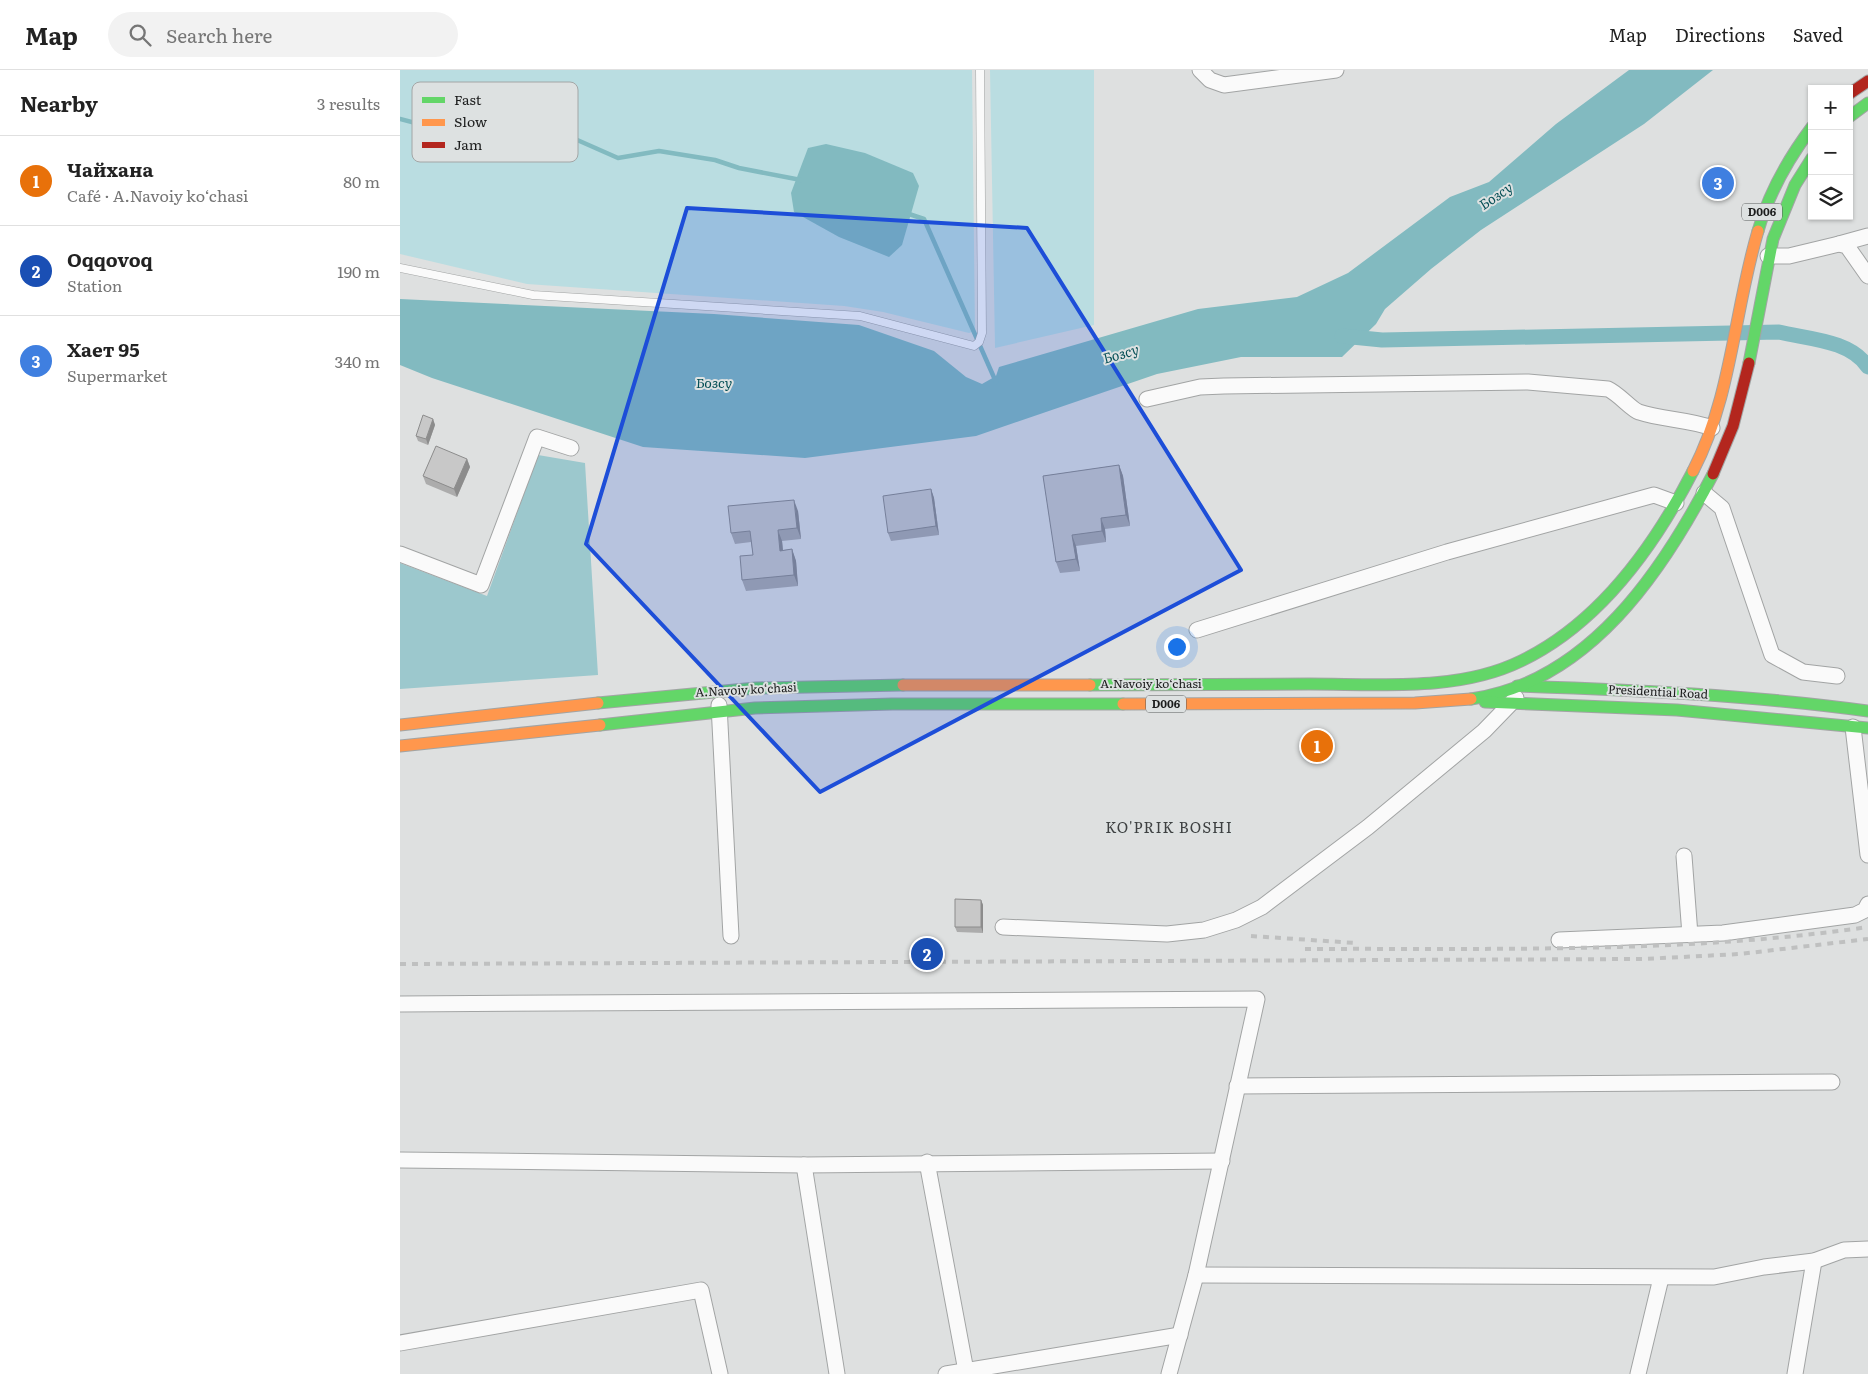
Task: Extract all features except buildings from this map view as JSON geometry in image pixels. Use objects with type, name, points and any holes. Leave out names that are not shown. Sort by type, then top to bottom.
[{"type":"main road","points":[[1853,91],[1868,81]]},
{"type":"main road","points":[[1853,114],[1868,103]]},
{"type":"main road","name":"A.Navoiy ko‘chasi","points":[[400,725],[690,693],[756,688],[895,685],[1408,684],[1447,681],[1482,675],[1509,667],[1555,641],[1596,606],[1648,546],[1676,503],[1700,457],[1712,428],[1731,358],[1738,308],[1765,204],[1785,162],[1810,130]]},
{"type":"main road","name":"D006","points":[[400,746],[755,708],[902,704],[1395,703],[1455,701],[1494,696],[1524,686],[1569,658],[1608,625],[1663,559],[1704,493],[1721,458],[1739,410],[1750,361],[1757,311],[1768,256],[1780,214],[1794,186],[1808,164]]},
{"type":"main road","name":"Presidential Road","points":[[1447,681],[1701,693],[1787,700],[1868,711]]},
{"type":"main road","points":[[755,708],[750,704],[748,698],[756,688]]},
{"type":"main road","points":[[690,693],[699,702],[696,713]]},
{"type":"main road","name":"Presidential Road","points":[[1455,701],[1513,702],[1791,718],[1861,728]]},
{"type":"street","points":[[1200,70],[1210,80],[1224,85],[1336,70]]},
{"type":"street","points":[[1768,256],[1789,256],[1868,236]]},
{"type":"street","points":[[1839,244],[1847,246],[1868,276]]},
{"type":"street","points":[[1147,399],[1200,387],[1528,382],[1608,389],[1619,394],[1636,412],[1698,423],[1712,428]]},
{"type":"street","points":[[400,554],[481,584],[537,437],[572,448]]},
{"type":"street","points":[[1704,493],[1722,508],[1772,654],[1803,672],[1837,676]]},
{"type":"street","points":[[1197,630],[1447,552],[1654,494],[1676,503]]},
{"type":"street","points":[[1003,927],[1167,934],[1204,930],[1236,920],[1262,907],[1368,827],[1484,731],[1513,702],[1524,686],[1509,667]]},
{"type":"street","points":[[719,691],[731,936]]},
{"type":"street","points":[[1861,728],[1868,855]]},
{"type":"street","points":[[1684,856],[1690,935]]},
{"type":"street","points":[[1559,940],[1723,933],[1855,915],[1865,910],[1868,904]]},
{"type":"street","points":[[400,1004],[1257,999],[1196,1275],[1169,1374]]},
{"type":"street","points":[[1237,1086],[1832,1082]]},
{"type":"street","points":[[400,1160],[804,1165],[927,1162],[1222,1161]]},
{"type":"street","points":[[927,1162],[966,1371]]},
{"type":"street","points":[[804,1165],[838,1374]]},
{"type":"street","points":[[1196,1275],[1714,1277],[1764,1267],[1814,1261],[1844,1250],[1868,1249]]},
{"type":"street","points":[[1795,1374],[1814,1261]]},
{"type":"street","points":[[1638,1374],[1661,1278]]},
{"type":"street","points":[[400,1343],[701,1290],[720,1374]]},
{"type":"street","points":[[946,1374],[1180,1335]]},
{"type":"lane","points":[[400,268],[532,295],[860,316],[974,346],[981,339],[982,333],[980,70]]},
{"type":"highlighted area","points":[[687,208],[1027,228],[1241,570],[820,792],[586,544]]},
{"type":"shaded area","points":[[400,70],[972,70],[975,331],[969,333],[883,312],[844,306],[527,284],[400,254]]},
{"type":"shaded area","points":[[990,70],[1094,70],[1094,325],[995,348]]},
{"type":"shaded area","points":[[538,455],[585,463],[598,675],[400,689],[400,563],[487,596]]},
{"type":"water","name":"Бозсу","points":[[1629,70],[1713,70],[1644,124],[1481,230],[1431,269],[1385,309],[1376,324],[1342,357],[1241,357],[1157,374],[976,436],[805,458],[643,447],[432,378],[400,365],[400,299],[714,314],[859,325],[934,351],[966,377],[982,384],[996,376],[999,367],[1198,309],[1297,297],[1348,273],[1450,197],[1489,182],[1556,124]]},
{"type":"water","points":[[826,144],[865,153],[913,173],[919,186],[902,245],[889,257],[839,237],[794,212],[791,193],[808,148]]},
{"type":"waterway","points":[[400,119],[412,122]]},
{"type":"waterway","points":[[578,140],[618,158],[659,151],[715,160],[739,168],[801,180]]},
{"type":"waterway","points":[[906,213],[924,219],[996,382]]},
{"type":"waterway","points":[[1342,336],[1382,340],[1779,332],[1840,346],[1851,351],[1868,367]]},
{"type":"railway","points":[[1305,949],[1516,949],[1657,946],[1798,936],[1868,927]]},
{"type":"railway","points":[[1251,936],[1356,943]]},
{"type":"railway","points":[[400,964],[1643,959],[1740,954],[1868,939]]},
{"type":"traffic: fast","points":[[1853,114],[1868,103]]},
{"type":"traffic: fast","points":[[1758,231],[1780,176],[1810,130]]},
{"type":"traffic: fast","points":[[1749,363],[1773,239],[1795,185],[1808,164]]},
{"type":"traffic: fast","points":[[1090,685],[1390,685],[1444,682],[1471,678],[1497,671],[1521,661],[1549,645],[1576,626],[1600,604],[1622,580],[1661,527],[1693,471]]},
{"type":"traffic: fast","points":[[1471,699],[1513,688],[1552,670],[1586,646],[1618,616],[1646,583],[1671,548],[1713,474]]},
{"type":"traffic: fast","points":[[598,703],[756,688],[903,685]]},
{"type":"traffic: fast","points":[[1517,686],[1649,691],[1737,697],[1868,711]]},
{"type":"traffic: fast","points":[[1485,702],[1677,710],[1868,728]]},
{"type":"traffic: fast","points":[[600,725],[755,708],[892,704],[1123,704]]},
{"type":"traffic: slow","points":[[1693,471],[1716,413],[1758,231]]},
{"type":"traffic: slow","points":[[903,685],[1090,685]]},
{"type":"traffic: slow","points":[[1123,704],[1415,703],[1471,699]]},
{"type":"traffic: slow","points":[[400,725],[598,703]]},
{"type":"traffic: slow","points":[[400,746],[600,725]]},
{"type":"traffic: jam","points":[[1853,91],[1868,81]]},
{"type":"traffic: jam","points":[[1713,474],[1733,426],[1749,363]]},
{"type":"place","name":"Хает 95","points":[[1718,183]]},
{"type":"place","name":"Чайхана","points":[[1317,746]]},
{"type":"place","name":"Oqqovoq","points":[[927,954]]},
{"type":"district","name":"KO'PRIK BOSHI","points":[[1169,828]]}]
